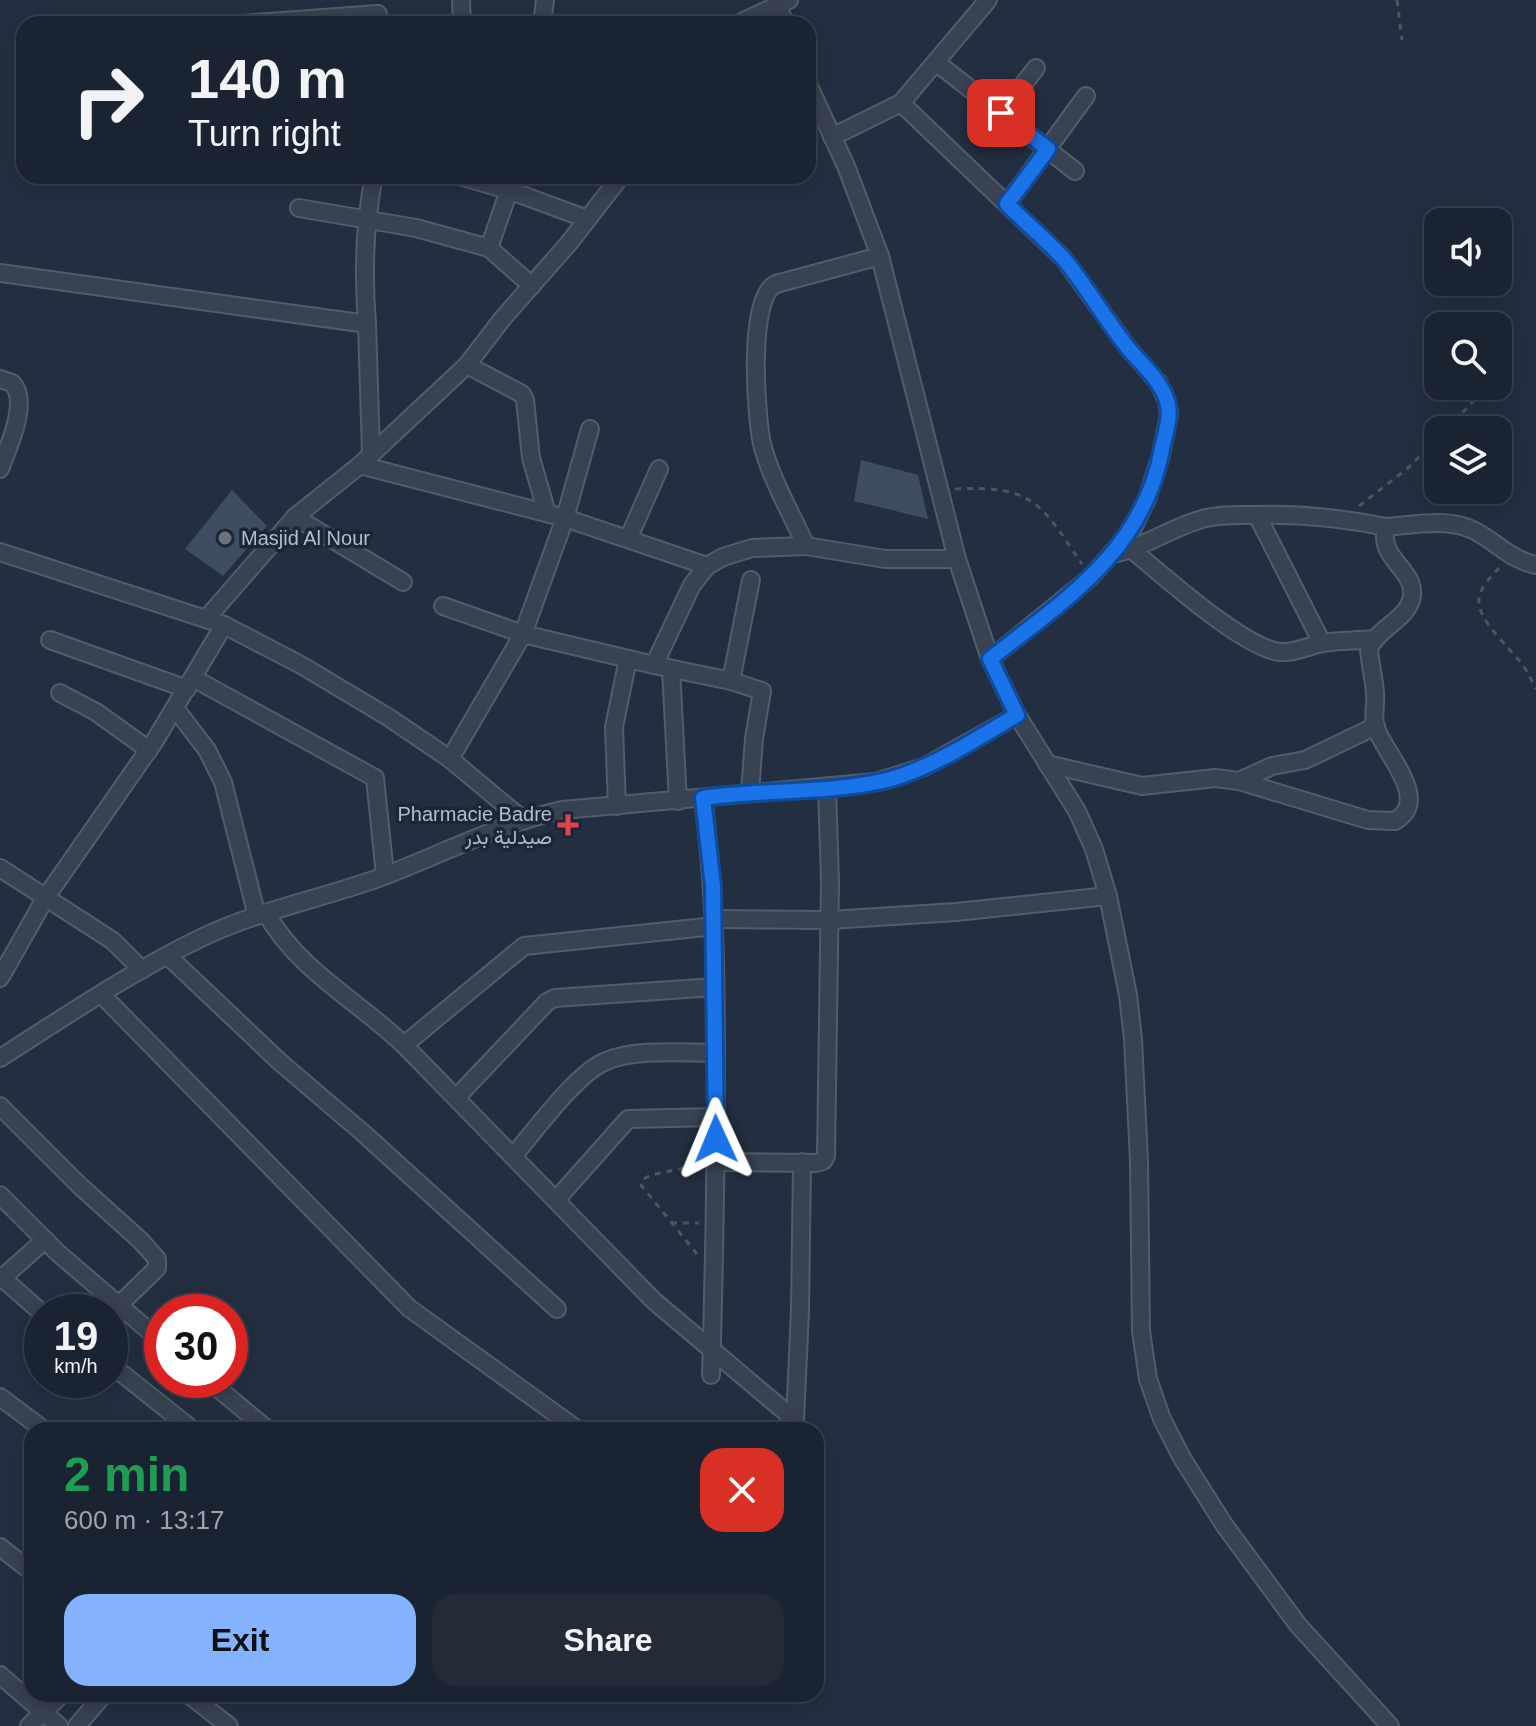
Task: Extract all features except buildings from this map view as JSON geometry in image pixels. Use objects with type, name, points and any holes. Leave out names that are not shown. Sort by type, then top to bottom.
[{"type":"street","points":[[832,137],[901,103],[988,0]]},
{"type":"street","points":[[753,16],[781,2]]},
{"type":"street","points":[[340,16],[377,13]]},
{"type":"street","points":[[937,63],[1075,171]]},
{"type":"street","points":[[1001,113],[1036,68]]},
{"type":"street","points":[[1007,204],[1086,96]]},
{"type":"street","points":[[816,102],[846,166],[880,256],[957,559],[990,659],[1017,715],[1088,833],[1108,896],[1128,995],[1133,1039],[1139,1161],[1141,1331],[1148,1379],[1162,1419],[1182,1458],[1225,1526],[1298,1625],[1390,1726]]},
{"type":"street","points":[[901,103],[1064,259],[1128,348],[1158,382],[1167,401],[1169,415],[1161,455],[1147,499],[1132,530],[1091,577],[990,659]]},
{"type":"street","points":[[366,460],[367,324],[364,284],[366,219],[373,184]]},
{"type":"street","points":[[489,248],[513,184],[587,219]]},
{"type":"street","points":[[206,619],[295,517],[366,460],[467,365],[615,184]]},
{"type":"street","points":[[299,208],[416,228],[489,248],[532,286]]},
{"type":"street","points":[[806,546],[769,465],[759,423],[756,346],[761,303],[769,287],[776,284],[880,256]]},
{"type":"street","points":[[0,273],[367,324]]},
{"type":"street","points":[[467,365],[522,394],[531,458],[547,513]]},
{"type":"street","points":[[0,379],[12,383],[19,396],[15,425],[0,469]]},
{"type":"street","points":[[450,759],[523,634],[565,518],[590,429]]},
{"type":"street","points":[[366,460],[629,537],[707,566]]},
{"type":"street","points":[[629,537],[659,469]]},
{"type":"street","points":[[1113,554],[1132,550],[1205,518],[1257,515],[1343,518],[1386,527],[1451,523],[1477,531],[1508,555],[1536,565]]},
{"type":"street","points":[[1257,515],[1322,643]]},
{"type":"street","points":[[295,517],[403,582]]},
{"type":"street","points":[[1047,764],[1142,786],[1215,778],[1239,781],[1271,788],[1368,820],[1395,821],[1404,813],[1408,802],[1407,791],[1397,762],[1376,726],[1369,649],[1373,639],[1395,620],[1412,598],[1409,579],[1389,556],[1384,535],[1386,527]]},
{"type":"street","points":[[678,801],[662,667],[692,585],[707,566],[734,552],[752,548],[806,546],[885,559],[957,559]]},
{"type":"street","points":[[1132,550],[1229,626],[1276,652],[1294,652],[1322,643],[1373,639]]},
{"type":"street","points":[[1,556],[224,625],[362,700],[450,759],[522,819]]},
{"type":"street","points":[[731,681],[751,580]]},
{"type":"street","points":[[443,606],[523,634],[756,687],[763,695],[754,739],[750,792]]},
{"type":"street","points":[[0,978],[46,897],[149,750],[224,625]]},
{"type":"street","points":[[50,640],[190,684],[375,778],[385,875]]},
{"type":"street","points":[[617,806],[614,727],[628,659]]},
{"type":"street","points":[[60,693],[96,712],[149,750]]},
{"type":"street","points":[[175,708],[207,750],[223,782],[262,914],[282,939],[305,965],[367,1012],[404,1045],[654,1301],[795,1420],[802,1162]]},
{"type":"street","points":[[0,1058],[142,970],[204,937],[262,914],[385,875],[522,819],[562,810],[876,782],[924,767],[1017,715]]},
{"type":"street","points":[[1239,781],[1272,766],[1305,760],[1376,726]]},
{"type":"street","points":[[717,1162],[820,1162],[825,1159],[830,920],[827,787]]},
{"type":"street","points":[[703,798],[711,858],[716,1053],[717,1162],[711,1375]]},
{"type":"street","points":[[0,868],[113,941],[142,970]]},
{"type":"street","points":[[404,1045],[524,946],[714,922],[830,920],[956,912],[1108,896]]},
{"type":"street","points":[[168,956],[250,1035],[557,1309]]},
{"type":"street","points":[[456,1098],[547,1002],[555,998],[715,987]]},
{"type":"street","points":[[102,995],[409,1308],[567,1422]]},
{"type":"street","points":[[513,1156],[573,1088],[604,1062],[633,1055],[716,1053]]},
{"type":"street","points":[[0,1106],[157,1259],[157,1268],[128,1296]]},
{"type":"street","points":[[556,1200],[628,1119],[716,1117]]},
{"type":"street","points":[[0,1195],[105,1294]]},
{"type":"street","points":[[24,1298],[1,1278],[45,1240]]},
{"type":"street","points":[[128,1314],[144,1327]]},
{"type":"street","points":[[128,1378],[183,1422]]},
{"type":"street","points":[[0,1397],[33,1422]]},
{"type":"street","points":[[230,1398],[258,1422]]},
{"type":"street","points":[[0,1547],[24,1566]]},
{"type":"street","points":[[0,1675],[24,1695]]},
{"type":"street","points":[[32,1702],[59,1726]]},
{"type":"street","points":[[29,1726],[53,1702]]},
{"type":"street","points":[[77,1726],[97,1702]]},
{"type":"street","points":[[198,1702],[229,1726]]},
{"type":"path","points":[[1397,0],[1402,40]]},
{"type":"path","points":[[1459,416],[1474,400]]},
{"type":"path","points":[[1343,518],[1424,452]]},
{"type":"path","points":[[940,490],[1010,492],[1035,503],[1045,512],[1091,577]]},
{"type":"path","points":[[1508,555],[1478,601],[1496,635],[1524,667],[1536,689]]},
{"type":"path","points":[[714,1270],[641,1185],[642,1180],[651,1175],[717,1162]]},
{"type":"path","points":[[671,1223],[714,1223]]},
{"type":"place","name":"Masjid Al Nour","points":[[225,538]]},
{"type":"place","name":"Pharmacie Badre صيدلية بدر","points":[[568,825]]},
{"type":"route","points":[[716,1139],[713,886],[703,798],[858,785],[895,778],[924,767],[1017,715],[990,659],[1060,604],[1113,554],[1132,530],[1147,499],[1161,455],[1169,415],[1167,401],[1158,382],[1128,348],[1064,259],[1007,204],[1048,149],[1001,113]]}]
